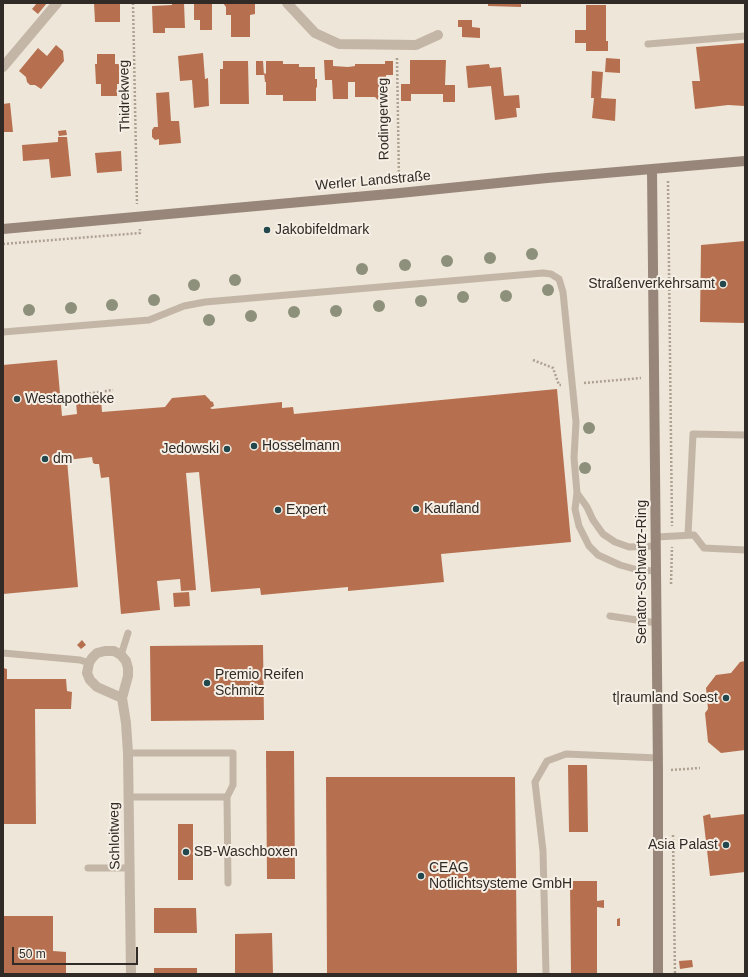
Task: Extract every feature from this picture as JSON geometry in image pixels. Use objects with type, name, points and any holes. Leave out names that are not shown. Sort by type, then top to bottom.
[{"type":"main road","name":"Werler Landstraße","points":[[3,229],[745,161]]},
{"type":"main road","name":"Senator-Schwartz-Ring","points":[[652,169],[658,758],[658,974]]},
{"type":"street","points":[[3,67],[57,3]]},
{"type":"street","points":[[286,3],[315,33],[339,44],[416,45],[438,35]]},
{"type":"street","points":[[121,655],[114,651],[97,653],[89,663],[87,673],[90,680],[97,687],[122,698]]},
{"type":"street","name":"Schloitweg","points":[[121,655],[126,661],[128,672],[122,698],[126,723],[128,753],[132,974]]},
{"type":"lane","points":[[648,44],[745,36]]},
{"type":"lane","points":[[3,332],[149,320],[184,306],[204,302],[543,273],[551,274],[559,279],[563,292],[576,422],[574,458],[578,493],[575,509],[579,526],[588,546],[598,556],[620,565],[638,570],[656,571]]},
{"type":"lane","points":[[688,535],[693,434],[745,435]]},
{"type":"lane","points":[[578,493],[593,520],[603,534],[615,542],[629,547],[656,542],[672,536],[694,535],[704,548],[745,550]]},
{"type":"lane","points":[[610,616],[656,623]]},
{"type":"lane","points":[[121,655],[128,633]]},
{"type":"lane","points":[[3,653],[80,660],[89,663]]},
{"type":"lane","points":[[128,753],[233,753],[233,785],[227,797],[228,883]]},
{"type":"lane","points":[[546,974],[543,851],[535,782],[547,761],[566,754],[658,758]]},
{"type":"lane","points":[[128,797],[227,797]]},
{"type":"lane","points":[[88,868],[130,868]]},
{"type":"path","name":"Thidrekweg","points":[[133,3],[136,188]]},
{"type":"path","name":"Rodingerweg","points":[[397,44],[400,193]]},
{"type":"path","points":[[668,168],[672,536],[671,589]]},
{"type":"path","points":[[3,244],[140,233]]},
{"type":"path","points":[[533,360],[553,368],[559,385],[654,377]]},
{"type":"path","points":[[85,394],[113,390]]},
{"type":"path","points":[[672,765],[672,770]]},
{"type":"path","points":[[658,772],[700,768]]},
{"type":"path","points":[[673,833],[675,974]]},
{"type":"building","points":[[37,3],[47,3],[38,14],[32,9]]},
{"type":"building","points":[[94,3],[120,3],[120,22],[95,22]]},
{"type":"building","points":[[172,3],[184,3],[185,28],[165,28],[165,33],[153,33],[152,6],[172,5]]},
{"type":"building","points":[[223,3],[255,3],[255,14],[250,15],[250,37],[231,37],[231,15],[226,15],[226,7]]},
{"type":"building","points":[[488,3],[521,3],[521,7],[488,6]]},
{"type":"building","points":[[194,4],[212,4],[212,30],[200,30],[200,20],[194,20]]},
{"type":"building","points":[[586,5],[606,5],[606,41],[608,41],[608,51],[586,51],[586,43],[575,43],[575,30],[586,30]]},
{"type":"building","points":[[458,20],[472,20],[472,27],[480,28],[480,38],[462,37],[462,27],[458,27]]},
{"type":"building","points":[[745,43],[745,106],[728,105],[695,109],[692,81],[700,81],[696,47]]},
{"type":"building","points":[[56,45],[63,51],[64,61],[41,89],[35,85],[30,85],[27,82],[26,77],[19,71],[38,48],[47,56]]},
{"type":"building","points":[[203,53],[205,79],[208,78],[209,106],[194,108],[192,80],[180,81],[178,56]]},
{"type":"building","points":[[97,54],[115,54],[115,64],[119,64],[119,84],[117,84],[117,96],[101,96],[101,84],[96,84],[95,64],[97,64]]},
{"type":"building","points":[[606,58],[620,59],[620,73],[605,72]]},
{"type":"building","points":[[324,60],[333,60],[333,66],[348,67],[355,66],[355,64],[385,64],[385,61],[393,61],[393,75],[386,75],[386,97],[381,97],[378,100],[375,97],[355,97],[355,82],[348,82],[348,99],[333,99],[332,80],[325,80]]},
{"type":"building","points":[[410,60],[446,60],[445,85],[455,85],[455,102],[443,102],[443,94],[411,94],[411,101],[401,101],[401,84],[410,84]]},
{"type":"building","points":[[223,61],[248,61],[249,104],[220,104],[220,69],[223,69]]},
{"type":"building","points":[[256,61],[263,61],[264,75],[256,75]]},
{"type":"building","points":[[266,61],[283,61],[283,64],[299,64],[299,67],[315,67],[315,79],[317,79],[316,101],[283,101],[283,95],[266,95],[264,73],[266,74]]},
{"type":"building","points":[[489,64],[490,68],[501,67],[504,96],[519,95],[520,108],[516,108],[517,117],[495,120],[491,86],[468,88],[466,66]]},
{"type":"building","points":[[592,71],[603,72],[601,98],[616,99],[615,121],[592,118],[594,98],[591,98]]},
{"type":"building","points":[[169,92],[171,121],[179,121],[181,143],[159,145],[159,139],[155,140],[152,137],[152,130],[154,127],[158,127],[156,93]]},
{"type":"building","points":[[10,103],[13,132],[3,132],[3,104]]},
{"type":"building","points":[[66,130],[67,135],[59,136],[58,131]]},
{"type":"building","points":[[58,137],[67,137],[71,176],[51,178],[49,159],[23,161],[22,145],[58,142]]},
{"type":"building","points":[[121,151],[122,171],[97,173],[95,153]]},
{"type":"building","name":"Straßenverkehrsamt","points":[[745,241],[745,323],[700,322],[701,245]]},
{"type":"building","points":[[57,360],[62,416],[77,414],[76,402],[101,400],[102,412],[165,407],[172,398],[205,395],[210,401],[213,402],[214,406],[210,408],[212,409],[282,402],[282,408],[293,407],[294,414],[557,389],[571,542],[441,554],[444,582],[348,591],[348,587],[261,595],[260,588],[211,592],[199,472],[186,473],[196,590],[181,591],[180,579],[157,581],[160,610],[121,614],[109,477],[101,478],[99,464],[93,463],[92,457],[67,460],[78,587],[3,594],[3,365]]},
{"type":"building","points":[[189,592],[190,606],[174,607],[173,593]]},
{"type":"building","points":[[82,640],[86,645],[81,649],[77,645]]},
{"type":"building","name":"Premio Reifen Schmitz","points":[[263,645],[264,720],[151,721],[150,646]]},
{"type":"building","name":"t|raumland Soest","points":[[745,661],[745,750],[721,753],[708,742],[705,713],[708,709],[706,688],[716,675],[731,673],[740,662]]},
{"type":"building","points":[[3,668],[7,669],[7,679],[66,679],[67,691],[72,692],[71,709],[35,709],[36,824],[3,824]]},
{"type":"building","points":[[266,751],[294,751],[295,879],[267,879]]},
{"type":"building","points":[[568,765],[587,765],[588,832],[569,832]]},
{"type":"building","name":"CEAG Notlichtsysteme GmbH","points":[[326,777],[515,777],[517,974],[327,974]]},
{"type":"building","name":"Asia Palast","points":[[710,814],[711,818],[745,814],[745,872],[710,876],[703,816]]},
{"type":"building","name":"SB-Waschboxen","points":[[178,824],[193,824],[193,880],[178,880]]},
{"type":"building","points":[[570,881],[597,881],[597,901],[604,900],[604,908],[597,907],[597,974],[571,974]]},
{"type":"building","points":[[154,908],[196,908],[197,933],[154,933]]},
{"type":"building","points":[[3,916],[53,916],[53,951],[66,952],[66,974],[3,974]]},
{"type":"building","points":[[620,918],[620,926],[617,926],[617,919]]},
{"type":"building","points":[[272,933],[273,974],[235,974],[235,934]]},
{"type":"building","points":[[692,960],[693,967],[680,969],[679,961]]},
{"type":"building","points":[[154,968],[197,968],[197,974],[154,974]]},
{"type":"place","name":"Jakobifeldmark","points":[[267,230]]},
{"type":"place","name":"Straßenverkehrsamt","points":[[723,284]]},
{"type":"place","name":"Westapotheke","points":[[17,399]]},
{"type":"place","name":"Hosselmann","points":[[254,446]]},
{"type":"place","name":"Jedowski","points":[[227,449]]},
{"type":"place","name":"dm","points":[[45,459]]},
{"type":"place","name":"Kaufland","points":[[416,509]]},
{"type":"place","name":"Expert","points":[[278,510]]},
{"type":"place","name":"Premio Reifen Schmitz","points":[[207,683]]},
{"type":"place","name":"t|raumland Soest","points":[[726,698]]},
{"type":"place","name":"Asia Palast","points":[[726,845]]},
{"type":"place","name":"SB-Waschboxen","points":[[186,852]]},
{"type":"place","name":"CEAG Notlichtsysteme GmbH","points":[[421,876]]}]
